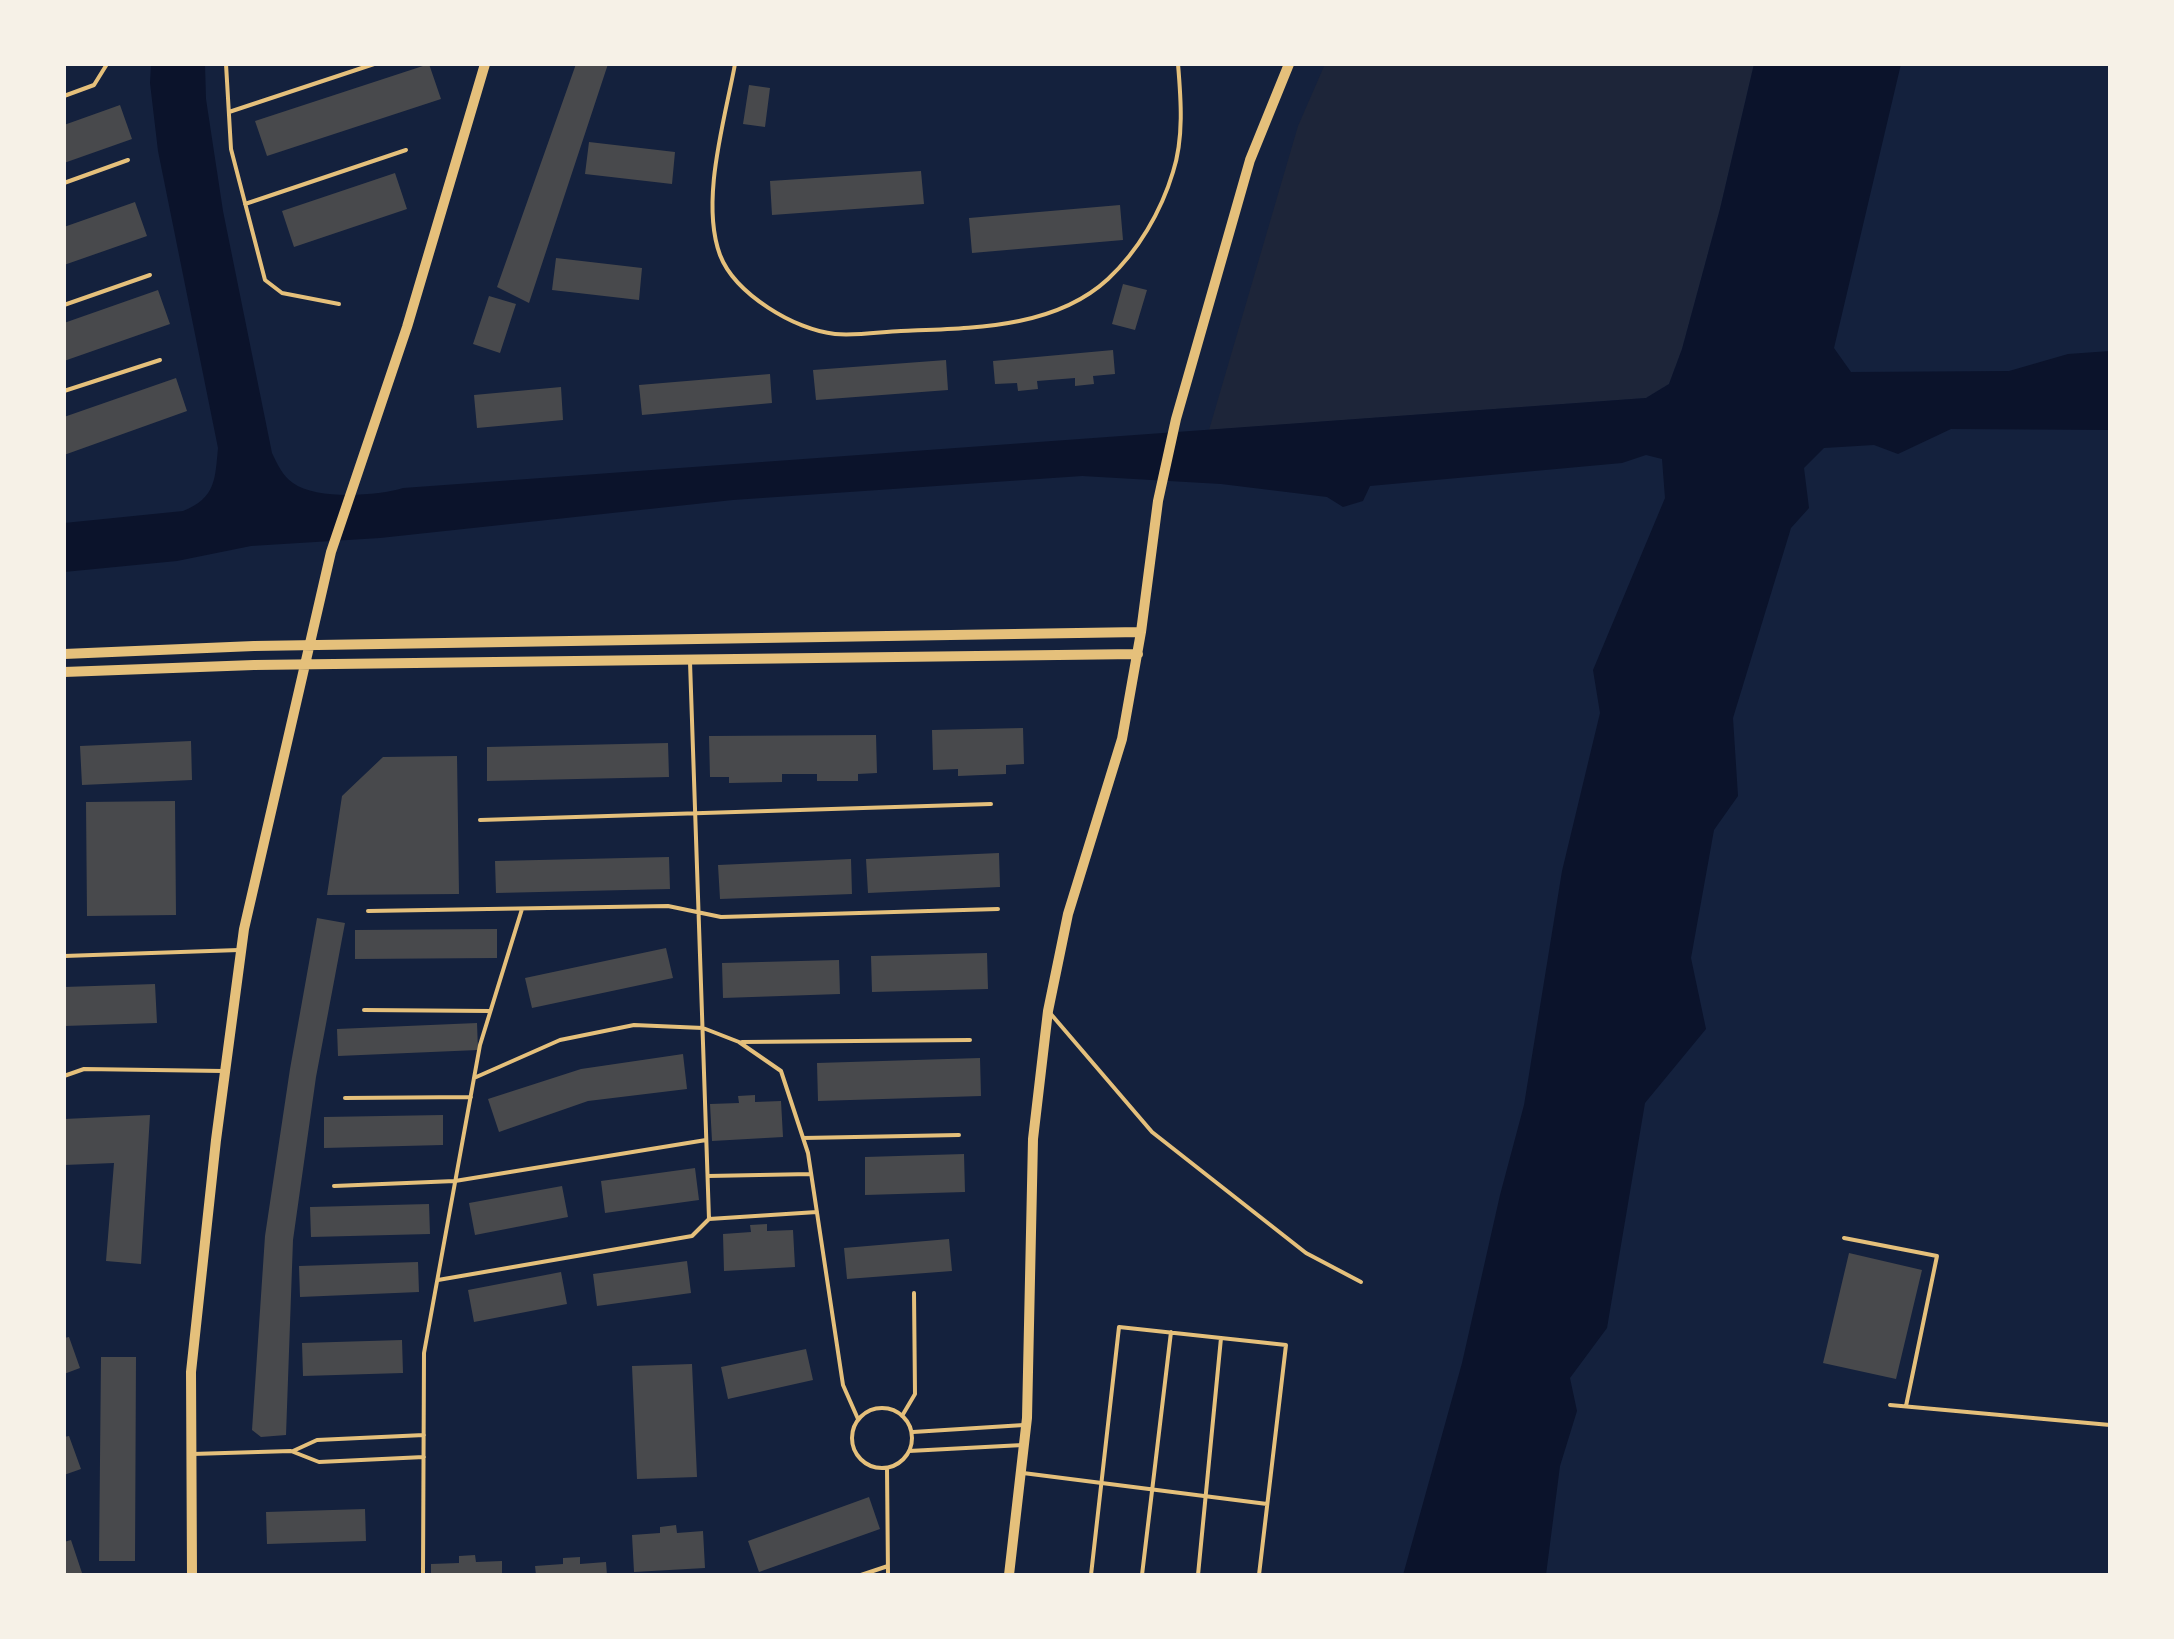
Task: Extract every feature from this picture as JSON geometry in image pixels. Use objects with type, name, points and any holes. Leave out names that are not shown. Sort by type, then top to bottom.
[{"type":"street","points":[[192,1575],[191,1372],[241,950],[331,552],[407,327],[485,64]]},
{"type":"street","points":[[1009,1575],[1026,1425],[1033,1139],[1048,1011],[1068,914],[1122,739],[1138,654],[1158,501],[1176,419],[1250,160],[1289,64]]},
{"type":"street","points":[[64,654],[308,645],[1141,632]]},
{"type":"street","points":[[64,672],[303,665],[1138,654]]},
{"type":"lane","points":[[64,96],[94,85],[107,64]]},
{"type":"lane","points":[[226,64],[231,149],[265,280],[282,293],[339,304]]},
{"type":"lane","points":[[229,112],[374,64]]},
{"type":"lane","points":[[735,64],[714,179],[714,228],[721,256],[737,282],[764,305],[799,324],[834,334],[973,328],[1040,316],[1076,302],[1106,280],[1137,248],[1174,171],[1181,108],[1178,64]]},
{"type":"lane","points":[[245,204],[406,150]]},
{"type":"lane","points":[[64,183],[128,160]]},
{"type":"lane","points":[[64,305],[150,275]]},
{"type":"lane","points":[[64,391],[160,360]]},
{"type":"lane","points":[[690,660],[709,1219]]},
{"type":"lane","points":[[480,820],[991,804]]},
{"type":"lane","points":[[368,911],[668,906],[721,917],[998,909]]},
{"type":"lane","points":[[423,1575],[424,1353],[474,1078],[490,1011],[522,909]]},
{"type":"lane","points":[[64,956],[241,950]]},
{"type":"lane","points":[[364,1010],[490,1011]]},
{"type":"lane","points":[[1048,1011],[1152,1132],[1306,1253],[1361,1282]]},
{"type":"lane","points":[[474,1078],[560,1040],[634,1025],[703,1028],[739,1042],[781,1071],[811,1174],[843,1385],[858,1419]]},
{"type":"lane","points":[[739,1042],[970,1040]]},
{"type":"lane","points":[[64,1076],[84,1069],[225,1071]]},
{"type":"lane","points":[[345,1098],[471,1097]]},
{"type":"lane","points":[[803,1138],[959,1135]]},
{"type":"lane","points":[[334,1186],[455,1181],[706,1140]]},
{"type":"lane","points":[[708,1176],[811,1174]]},
{"type":"lane","points":[[438,1280],[692,1236],[709,1219],[817,1212]]},
{"type":"lane","points":[[1844,1238],[1937,1256],[1906,1406]]},
{"type":"lane","points":[[902,1416],[915,1394],[914,1293]]},
{"type":"lane","points":[[1091,1575],[1119,1327],[1286,1345],[1259,1575]]},
{"type":"lane","points":[[1142,1575],[1171,1332]]},
{"type":"lane","points":[[1198,1575],[1221,1338]]},
{"type":"lane","points":[[1890,1405],[2110,1425]]},
{"type":"lane","points":[[876,1408],[894,1410],[902,1416],[912,1432],[909,1451],[903,1459],[887,1468],[866,1464],[853,1449],[853,1428],[858,1419],[876,1408]]},
{"type":"lane","points":[[912,1432],[1026,1425]]},
{"type":"lane","points":[[192,1454],[291,1451],[317,1440],[424,1435]]},
{"type":"lane","points":[[909,1451],[1024,1445]]},
{"type":"lane","points":[[291,1451],[319,1462],[424,1457]]},
{"type":"lane","points":[[887,1468],[888,1575]]},
{"type":"lane","points":[[1021,1473],[1267,1504]]},
{"type":"lane","points":[[861,1575],[888,1566]]},
{"type":"shaded area","points":[[151,64],[205,64],[206,99],[223,211],[272,453],[283,473],[293,483],[316,492],[347,495],[403,488],[1646,398],[1669,384],[1682,349],[1720,209],[1754,64],[1901,64],[1834,348],[1851,372],[2009,371],[2068,354],[2110,351],[2110,430],[1951,429],[1898,454],[1874,445],[1824,448],[1804,468],[1809,508],[1791,528],[1733,718],[1738,796],[1714,830],[1691,958],[1706,1029],[1645,1103],[1607,1328],[1570,1378],[1577,1411],[1560,1466],[1546,1575],[1403,1575],[1462,1363],[1524,1105],[1562,871],[1600,713],[1593,670],[1665,498],[1662,459],[1646,455],[1622,463],[1370,486],[1363,501],[1343,507],[1327,497],[1221,484],[1082,476],[733,500],[380,538],[251,546],[177,561],[64,572],[64,523],[183,511],[208,494],[216,469],[218,448],[158,151],[150,83]]},
{"type":"shaded area","points":[[1325,64],[1754,64],[1720,209],[1682,349],[1669,384],[1646,398],[1209,430],[1298,126]]},
{"type":"building","points":[[429,64],[441,99],[267,156],[255,121]]},
{"type":"building","points":[[576,64],[608,64],[529,303],[497,287]]},
{"type":"building","points":[[749,85],[770,88],[765,127],[743,124]]},
{"type":"building","points":[[120,105],[132,139],[64,163],[64,125]]},
{"type":"building","points":[[589,142],[675,152],[672,184],[585,174]]},
{"type":"building","points":[[921,171],[924,204],[772,215],[770,181]]},
{"type":"building","points":[[395,173],[407,209],[294,247],[282,211]]},
{"type":"building","points":[[135,202],[147,236],[64,265],[64,227]]},
{"type":"building","points":[[1120,205],[1123,240],[972,253],[969,218]]},
{"type":"building","points":[[556,258],[642,268],[639,300],[552,290]]},
{"type":"building","points":[[1123,284],[1147,290],[1135,330],[1112,324]]},
{"type":"building","points":[[158,290],[170,324],[64,361],[64,323]]},
{"type":"building","points":[[489,296],[516,304],[500,353],[473,344]]},
{"type":"building","points":[[1113,350],[1115,374],[1093,376],[1094,384],[1075,386],[1075,378],[1037,381],[1038,389],[1018,391],[1017,383],[995,384],[993,361]]},
{"type":"building","points":[[946,360],[948,390],[816,400],[813,370]]},
{"type":"building","points":[[770,374],[772,403],[642,415],[639,385]]},
{"type":"building","points":[[176,378],[187,411],[64,455],[64,417]]},
{"type":"building","points":[[561,387],[563,420],[477,428],[474,395]]},
{"type":"building","points":[[1023,728],[1024,764],[1006,765],[1006,774],[958,776],[958,769],[933,770],[932,730]]},
{"type":"building","points":[[876,735],[877,773],[858,774],[858,781],[817,781],[817,774],[782,774],[782,782],[729,783],[729,777],[710,777],[709,736]]},
{"type":"building","points":[[191,741],[192,780],[82,785],[80,746]]},
{"type":"building","points":[[668,743],[669,777],[487,781],[487,747]]},
{"type":"building","points":[[457,756],[459,894],[327,895],[342,796],[383,757]]},
{"type":"building","points":[[175,801],[176,915],[87,916],[86,802]]},
{"type":"building","points":[[999,853],[1000,887],[868,893],[866,859]]},
{"type":"building","points":[[669,857],[670,889],[496,893],[495,861]]},
{"type":"building","points":[[851,859],[852,894],[720,899],[718,865]]},
{"type":"building","points":[[317,918],[345,923],[316,1077],[293,1240],[286,1435],[261,1437],[252,1430],[265,1236]]},
{"type":"building","points":[[497,929],[497,958],[355,959],[355,930]]},
{"type":"building","points":[[666,948],[673,978],[532,1008],[525,978]]},
{"type":"building","points":[[987,953],[988,989],[872,992],[871,956]]},
{"type":"building","points":[[839,960],[840,994],[723,998],[722,963]]},
{"type":"building","points":[[155,984],[157,1023],[64,1026],[64,987]]},
{"type":"building","points":[[477,1023],[478,1050],[338,1056],[337,1029]]},
{"type":"building","points":[[683,1054],[687,1089],[588,1101],[499,1132],[488,1099],[581,1069]]},
{"type":"building","points":[[980,1058],[981,1096],[818,1101],[817,1063]]},
{"type":"building","points":[[755,1095],[755,1102],[781,1101],[783,1137],[712,1141],[710,1104],[739,1103],[738,1096]]},
{"type":"building","points":[[150,1115],[141,1264],[106,1261],[114,1163],[64,1165],[64,1119]]},
{"type":"building","points":[[443,1115],[443,1145],[324,1148],[324,1117]]},
{"type":"building","points":[[964,1154],[965,1192],[865,1195],[865,1157]]},
{"type":"building","points":[[695,1168],[699,1200],[605,1213],[601,1181]]},
{"type":"building","points":[[562,1186],[568,1217],[475,1235],[469,1203]]},
{"type":"building","points":[[429,1204],[430,1234],[311,1237],[310,1207]]},
{"type":"building","points":[[767,1224],[767,1231],[793,1230],[795,1267],[724,1271],[723,1234],[751,1232],[750,1225]]},
{"type":"building","points":[[949,1239],[952,1271],[847,1279],[844,1248]]},
{"type":"building","points":[[1849,1253],[1922,1270],[1896,1379],[1823,1363]]},
{"type":"building","points":[[687,1261],[691,1293],[597,1306],[593,1274]]},
{"type":"building","points":[[418,1262],[419,1292],[300,1297],[299,1266]]},
{"type":"building","points":[[561,1272],[567,1304],[474,1322],[468,1290]]},
{"type":"building","points":[[69,1337],[80,1368],[64,1374],[64,1338]]},
{"type":"building","points":[[402,1340],[403,1373],[303,1376],[302,1343]]},
{"type":"building","points":[[806,1349],[813,1380],[728,1399],[721,1367]]},
{"type":"building","points":[[101,1357],[136,1357],[135,1561],[99,1561]]},
{"type":"building","points":[[692,1364],[697,1477],[637,1479],[632,1366]]},
{"type":"building","points":[[69,1436],[81,1469],[64,1475],[64,1437]]},
{"type":"building","points":[[869,1497],[880,1529],[759,1572],[748,1541]]},
{"type":"building","points":[[365,1509],[366,1541],[267,1544],[266,1512]]},
{"type":"building","points":[[676,1525],[677,1533],[703,1531],[705,1568],[634,1572],[632,1535],[660,1533],[660,1527]]},
{"type":"building","points":[[71,1540],[82,1573],[64,1575],[64,1542]]},
{"type":"building","points":[[475,1555],[476,1562],[502,1561],[502,1575],[431,1575],[431,1564],[459,1563],[459,1556]]},
{"type":"building","points":[[580,1557],[580,1564],[606,1562],[607,1575],[536,1575],[535,1566],[563,1564],[563,1558]]}]
